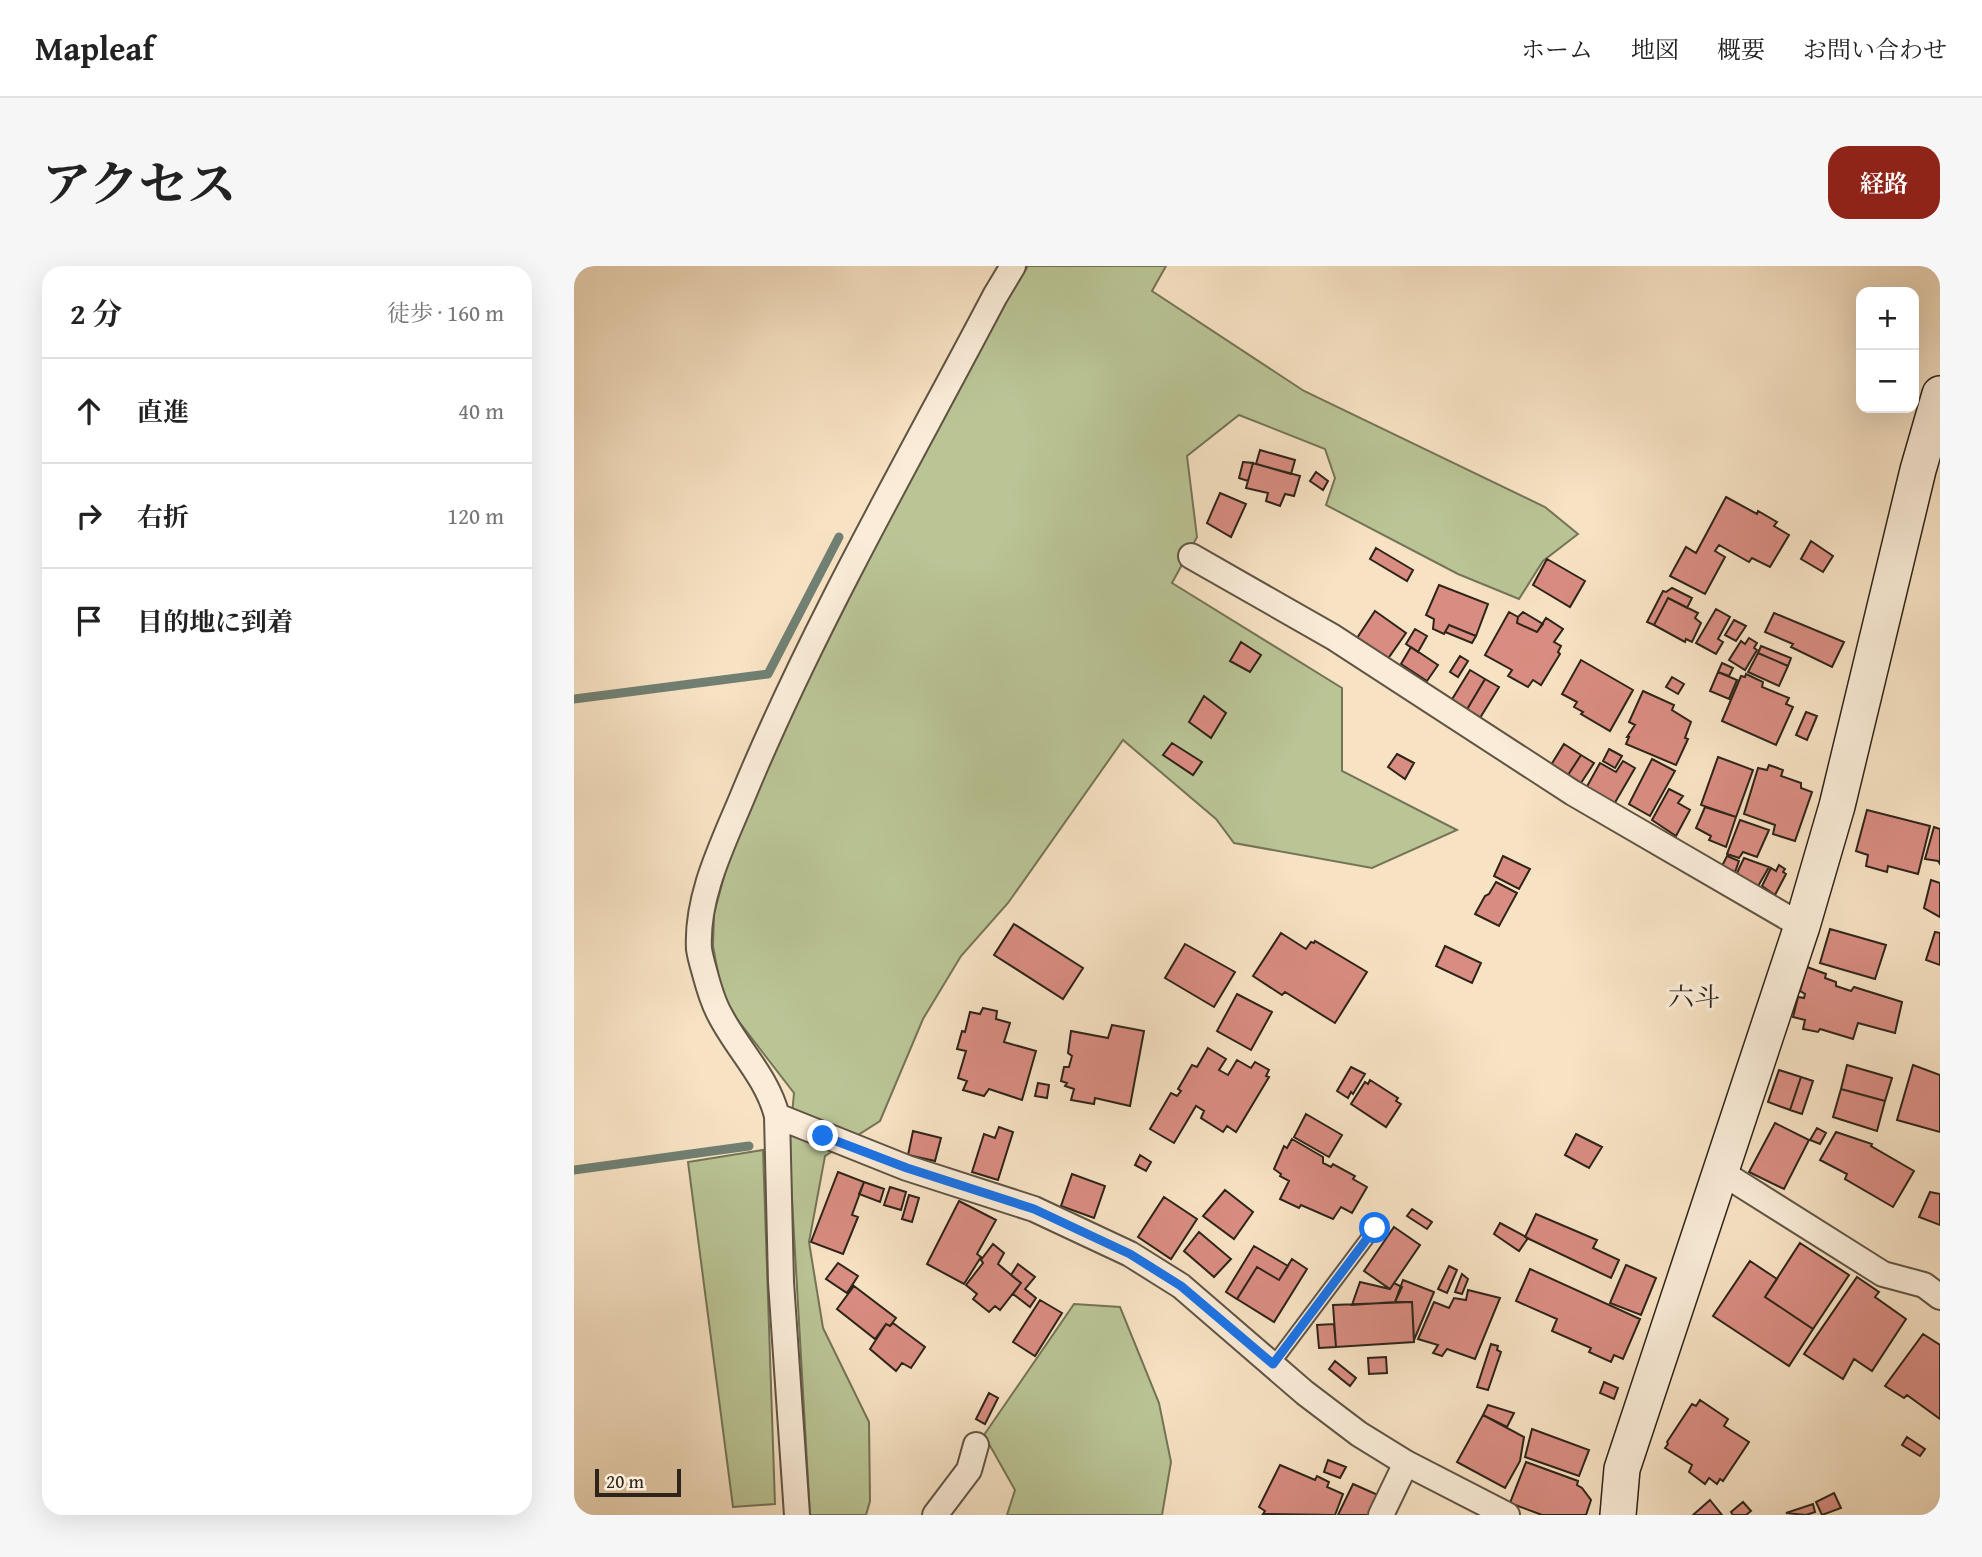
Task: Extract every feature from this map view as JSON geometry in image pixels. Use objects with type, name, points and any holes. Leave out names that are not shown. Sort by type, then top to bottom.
[{"type":"street","points":[[797,1515],[781,1282],[777,1116],[764,1082],[720,1015],[709,989],[699,951],[700,926],[717,858],[772,724],[842,586],[1013,266]]},
{"type":"street","points":[[1618,1515],[1622,1469],[1801,926],[1850,755],[1918,470],[1940,394]]},
{"type":"street","points":[[1191,556],[1333,637],[1573,793],[1801,926]]},
{"type":"street","points":[[777,1116],[907,1168],[1034,1209],[1130,1254],[1181,1286],[1349,1426],[1406,1463],[1507,1515]]},
{"type":"street","points":[[1721,1172],[1883,1274],[1924,1286],[1940,1297]]},
{"type":"street","points":[[935,1515],[969,1470],[976,1445]]},
{"type":"street","points":[[1381,1515],[1406,1463]]},
{"type":"lane","points":[[1273,1364],[1375,1228]]},
{"type":"green space","points":[[1028,266],[1166,266],[1152,291],[1304,391],[1545,507],[1578,534],[1543,561],[1519,599],[1458,574],[1326,505],[1335,478],[1325,449],[1239,415],[1187,456],[1197,537],[1172,583],[1342,688],[1342,771],[1457,830],[1372,868],[1234,843],[1216,819],[1123,740],[1008,903],[961,956],[923,1019],[880,1121],[825,1156],[809,1242],[823,1328],[869,1422],[870,1501],[866,1515],[810,1515],[789,1147],[794,1093],[723,1001],[713,946],[714,913],[732,848],[806,684],[923,452]]},
{"type":"green space","points":[[763,1150],[775,1504],[733,1507],[688,1162]]},
{"type":"green space","points":[[1074,1304],[1120,1307],[1159,1403],[1171,1462],[1162,1515],[1007,1515],[1015,1490],[984,1435]]},
{"type":"building","points":[[1260,450],[1295,460],[1291,474],[1256,464]]},
{"type":"building","points":[[1243,462],[1253,463],[1248,481],[1239,478]]},
{"type":"building","points":[[1253,463],[1300,476],[1294,496],[1285,494],[1280,506],[1266,501],[1268,493],[1246,488]]},
{"type":"building","points":[[1316,472],[1328,481],[1323,490],[1310,481]]},
{"type":"building","points":[[1220,493],[1246,504],[1231,537],[1207,523]]},
{"type":"building","points":[[1726,497],[1777,522],[1774,526],[1789,535],[1770,567],[1752,558],[1749,562],[1719,545],[1715,551],[1725,557],[1705,594],[1670,576],[1686,547],[1696,553]]},
{"type":"building","points":[[1811,541],[1833,556],[1823,572],[1801,559]]},
{"type":"building","points":[[1376,548],[1413,570],[1407,581],[1370,559]]},
{"type":"building","points":[[1547,559],[1585,581],[1570,607],[1533,585]]},
{"type":"building","points":[[1439,585],[1488,604],[1476,636],[1449,625],[1444,634],[1433,629],[1434,619],[1426,615]]},
{"type":"building","points":[[1672,588],[1692,598],[1687,608],[1668,598],[1654,625],[1647,622],[1663,591]]},
{"type":"building","points":[[1668,598],[1698,613],[1695,618],[1701,623],[1692,642],[1686,639],[1685,642],[1654,625]]},
{"type":"building","points":[[1716,609],[1730,617],[1718,639],[1723,642],[1716,654],[1696,643]]},
{"type":"building","points":[[1375,611],[1406,633],[1387,660],[1357,638]]},
{"type":"building","points":[[1509,612],[1518,617],[1517,623],[1537,632],[1546,618],[1563,629],[1554,642],[1561,646],[1558,652],[1560,654],[1541,685],[1533,680],[1528,687],[1508,676],[1512,670],[1485,655]]},
{"type":"building","points":[[1523,612],[1543,624],[1537,632],[1517,623]]},
{"type":"building","points":[[1774,613],[1844,642],[1832,667],[1791,647],[1793,644],[1765,632]]},
{"type":"building","points":[[1734,620],[1746,626],[1736,641],[1725,635]]},
{"type":"building","points":[[1449,625],[1476,636],[1472,643],[1445,632]]},
{"type":"building","points":[[1415,629],[1427,636],[1418,652],[1406,644]]},
{"type":"building","points":[[1749,638],[1757,643],[1754,648],[1757,650],[1745,670],[1729,660],[1741,641],[1745,644]]},
{"type":"building","points":[[1241,642],[1261,655],[1250,672],[1230,661]]},
{"type":"building","points":[[1761,646],[1791,658],[1788,666],[1758,653]]},
{"type":"building","points":[[1411,647],[1438,665],[1427,681],[1401,664]]},
{"type":"building","points":[[1758,653],[1788,666],[1779,686],[1748,672]]},
{"type":"building","points":[[1460,656],[1468,661],[1458,677],[1450,672]]},
{"type":"building","points":[[1581,660],[1633,690],[1610,731],[1581,714],[1583,712],[1574,707],[1577,702],[1562,694]]},
{"type":"building","points":[[1722,663],[1733,668],[1729,676],[1718,672]]},
{"type":"building","points":[[1470,670],[1485,679],[1466,711],[1451,701]]},
{"type":"building","points":[[1718,672],[1737,680],[1729,699],[1710,691]]},
{"type":"building","points":[[1746,674],[1763,682],[1762,687],[1789,698],[1786,704],[1793,707],[1776,745],[1722,721],[1741,676],[1745,677]]},
{"type":"building","points":[[1672,677],[1684,684],[1678,694],[1666,687]]},
{"type":"building","points":[[1485,679],[1499,687],[1480,718],[1466,711]]},
{"type":"building","points":[[1643,691],[1674,705],[1672,710],[1691,722],[1685,738],[1688,739],[1676,765],[1626,744],[1635,725],[1629,722]]},
{"type":"building","points":[[1204,696],[1226,713],[1211,738],[1189,722]]},
{"type":"building","points":[[1806,712],[1817,716],[1807,740],[1796,735]]},
{"type":"building","points":[[1172,743],[1202,762],[1193,775],[1163,755]]},
{"type":"building","points":[[1564,744],[1581,755],[1568,775],[1551,765]]},
{"type":"building","points":[[1609,749],[1622,756],[1615,768],[1603,761]]},
{"type":"building","points":[[1397,754],[1414,763],[1405,779],[1388,767]]},
{"type":"building","points":[[1581,755],[1594,763],[1581,783],[1568,775]]},
{"type":"building","points":[[1718,757],[1753,770],[1736,817],[1701,805]]},
{"type":"building","points":[[1652,759],[1675,771],[1650,816],[1629,804]]},
{"type":"building","points":[[1623,761],[1635,768],[1613,806],[1585,790],[1600,763],[1616,772]]},
{"type":"building","points":[[1769,765],[1783,770],[1781,776],[1801,783],[1801,788],[1812,792],[1795,841],[1773,834],[1775,825],[1744,814],[1758,768],[1767,770]]},
{"type":"building","points":[[1669,789],[1683,796],[1678,803],[1690,810],[1676,836],[1652,820]]},
{"type":"building","points":[[1705,807],[1736,817],[1726,847],[1709,840],[1711,836],[1696,828]]},
{"type":"building","points":[[1867,810],[1930,826],[1918,874],[1888,866],[1887,872],[1866,866],[1868,855],[1856,851]]},
{"type":"building","points":[[1740,820],[1769,830],[1757,857],[1743,852],[1739,858],[1727,854]]},
{"type":"building","points":[[1934,827],[1940,829],[1940,864],[1938,861],[1925,859]]},
{"type":"building","points":[[1503,856],[1530,869],[1519,889],[1494,876]]},
{"type":"building","points":[[1727,856],[1739,861],[1735,872],[1722,866]]},
{"type":"building","points":[[1744,858],[1769,867],[1757,888],[1736,875]]},
{"type":"building","points":[[1779,865],[1785,869],[1783,872],[1786,874],[1775,895],[1762,886],[1771,868],[1776,871]]},
{"type":"building","points":[[1931,880],[1940,883],[1940,917],[1924,908]]},
{"type":"building","points":[[1496,882],[1517,893],[1499,926],[1475,914]]},
{"type":"building","points":[[1014,924],[1083,968],[1063,999],[994,955]]},
{"type":"building","points":[[1830,929],[1886,945],[1875,979],[1820,963]]},
{"type":"building","points":[[1935,932],[1940,933],[1940,965],[1926,960]]},
{"type":"building","points":[[1281,933],[1306,949],[1315,941],[1367,972],[1335,1023],[1253,976]]},
{"type":"building","points":[[1185,944],[1235,972],[1214,1007],[1165,978]]},
{"type":"building","points":[[1445,946],[1481,963],[1472,983],[1436,966]]},
{"type":"building","points":[[1807,967],[1826,974],[1825,978],[1836,982],[1836,986],[1851,991],[1854,987],[1902,1002],[1895,1033],[1858,1023],[1853,1039],[1820,1029],[1818,1032],[1803,1029],[1805,1020],[1793,1017],[1798,997],[1804,998],[1805,994],[1800,991]]},
{"type":"building","points":[[1237,994],[1272,1012],[1251,1050],[1217,1031]]},
{"type":"building","points":[[983,1008],[997,1011],[996,1019],[1010,1023],[1004,1042],[1036,1051],[1022,1100],[989,1089],[984,1096],[963,1090],[967,1081],[958,1078],[966,1051],[957,1049],[970,1012],[980,1014]]},
{"type":"building","points":[[1112,1025],[1144,1031],[1130,1106],[1095,1098],[1094,1104],[1071,1100],[1074,1089],[1065,1086],[1067,1083],[1061,1081],[1064,1067],[1069,1067],[1072,1056],[1068,1053],[1071,1031],[1108,1038]]},
{"type":"building","points":[[1208,1048],[1226,1059],[1219,1070],[1228,1075],[1237,1060],[1251,1068],[1255,1062],[1269,1070],[1266,1076],[1269,1077],[1236,1132],[1227,1126],[1223,1132],[1201,1118],[1204,1111],[1196,1106],[1174,1143],[1150,1129],[1171,1093],[1177,1096],[1181,1091],[1178,1089],[1192,1065],[1197,1067]]},
{"type":"building","points":[[1847,1065],[1892,1078],[1885,1101],[1841,1089]]},
{"type":"building","points":[[1913,1065],[1940,1075],[1940,1132],[1897,1120]]},
{"type":"building","points":[[1351,1067],[1365,1074],[1348,1098],[1337,1091]]},
{"type":"building","points":[[1779,1070],[1801,1077],[1790,1110],[1768,1102]]},
{"type":"building","points":[[1801,1077],[1813,1081],[1802,1114],[1790,1110]]},
{"type":"building","points":[[1370,1080],[1398,1098],[1396,1101],[1401,1104],[1386,1127],[1351,1104],[1365,1082],[1368,1084]]},
{"type":"building","points":[[1038,1083],[1049,1085],[1047,1098],[1035,1096]]},
{"type":"building","points":[[1841,1089],[1885,1101],[1877,1131],[1833,1117]]},
{"type":"building","points":[[1306,1114],[1342,1135],[1329,1157],[1294,1137]]},
{"type":"building","points":[[1775,1123],[1809,1140],[1784,1189],[1749,1172]]},
{"type":"building","points":[[999,1127],[1013,1132],[998,1180],[972,1172],[984,1134],[995,1138]]},
{"type":"building","points":[[1817,1128],[1826,1133],[1820,1144],[1810,1140]]},
{"type":"building","points":[[913,1131],[941,1138],[935,1161],[908,1155]]},
{"type":"building","points":[[1836,1132],[1872,1144],[1871,1146],[1914,1171],[1893,1207],[1845,1179],[1847,1174],[1820,1160]]},
{"type":"building","points":[[1576,1134],[1602,1147],[1589,1168],[1565,1155]]},
{"type":"building","points":[[1292,1139],[1323,1157],[1323,1163],[1331,1167],[1333,1164],[1355,1176],[1353,1179],[1367,1187],[1352,1213],[1341,1207],[1333,1219],[1280,1199],[1289,1181],[1274,1169],[1284,1146],[1287,1148]]},
{"type":"building","points":[[1140,1155],[1151,1162],[1146,1171],[1135,1165]]},
{"type":"building","points":[[838,1172],[864,1182],[852,1215],[858,1217],[843,1254],[811,1242]]},
{"type":"building","points":[[1072,1174],[1105,1186],[1094,1218],[1061,1206]]},
{"type":"building","points":[[864,1182],[884,1189],[880,1202],[859,1194]]},
{"type":"building","points":[[890,1187],[906,1192],[901,1210],[884,1205]]},
{"type":"building","points":[[1225,1190],[1253,1212],[1234,1239],[1203,1216]]},
{"type":"building","points":[[1930,1192],[1940,1194],[1940,1225],[1919,1217]]},
{"type":"building","points":[[909,1195],[919,1198],[912,1222],[902,1219]]},
{"type":"building","points":[[1164,1197],[1197,1219],[1171,1259],[1138,1237]]},
{"type":"building","points":[[959,1201],[996,1220],[977,1254],[981,1257],[964,1284],[927,1264]]},
{"type":"building","points":[[1412,1209],[1432,1222],[1427,1229],[1407,1216]]},
{"type":"building","points":[[1536,1214],[1597,1240],[1593,1248],[1619,1260],[1611,1278],[1525,1237]]},
{"type":"building","points":[[1500,1223],[1528,1238],[1519,1251],[1494,1234]]},
{"type":"building","points":[[1394,1227],[1420,1245],[1390,1289],[1364,1271]]},
{"type":"building","points":[[1199,1232],[1231,1259],[1214,1277],[1184,1251]]},
{"type":"building","points":[[1800,1243],[1849,1275],[1813,1329],[1765,1297]]},
{"type":"building","points":[[993,1244],[1004,1253],[998,1264],[1021,1283],[1000,1310],[995,1306],[989,1312],[973,1299],[977,1294],[966,1285]]},
{"type":"building","points":[[1254,1246],[1288,1266],[1279,1280],[1257,1267],[1237,1299],[1226,1292]]},
{"type":"building","points":[[1292,1259],[1307,1269],[1274,1322],[1237,1299],[1257,1267],[1279,1280]]},
{"type":"building","points":[[1750,1261],[1777,1279],[1765,1297],[1813,1329],[1789,1366],[1713,1316]]},
{"type":"building","points":[[838,1263],[858,1276],[847,1293],[826,1279]]},
{"type":"building","points":[[1018,1264],[1035,1277],[1025,1289],[1036,1298],[1030,1307],[1013,1294],[1021,1283],[1011,1275]]},
{"type":"building","points":[[1626,1265],[1656,1278],[1641,1315],[1610,1303]]},
{"type":"building","points":[[1449,1266],[1457,1270],[1447,1293],[1438,1289]]},
{"type":"building","points":[[1530,1269],[1640,1319],[1623,1359],[1614,1355],[1611,1362],[1589,1352],[1591,1348],[1552,1331],[1557,1319],[1516,1301]]},
{"type":"building","points":[[1462,1274],[1468,1279],[1462,1294],[1455,1292]]},
{"type":"building","points":[[1857,1277],[1879,1292],[1875,1297],[1906,1319],[1872,1371],[1854,1359],[1843,1379],[1804,1354]]},
{"type":"building","points":[[1403,1280],[1434,1292],[1414,1340],[1412,1302],[1395,1302]]},
{"type":"building","points":[[1360,1282],[1390,1289],[1394,1283],[1402,1287],[1395,1302],[1352,1305]]},
{"type":"building","points":[[854,1286],[896,1318],[890,1326],[886,1324],[875,1339],[837,1309]]},
{"type":"building","points":[[1468,1290],[1500,1298],[1475,1359],[1447,1349],[1442,1356],[1433,1353],[1438,1345],[1418,1339],[1434,1302],[1449,1308],[1454,1298],[1466,1300]]},
{"type":"building","points":[[1040,1300],[1062,1313],[1035,1356],[1013,1342]]},
{"type":"building","points":[[1412,1302],[1414,1342],[1336,1347],[1333,1305]]},
{"type":"building","points":[[893,1323],[925,1347],[911,1368],[902,1363],[896,1371],[870,1349],[886,1324],[890,1326]]},
{"type":"building","points":[[1334,1324],[1336,1347],[1319,1348],[1317,1325]]},
{"type":"building","points":[[1923,1334],[1940,1345],[1940,1419],[1907,1395],[1904,1398],[1885,1386]]},
{"type":"building","points":[[1491,1344],[1498,1346],[1497,1350],[1501,1352],[1488,1390],[1477,1387]]},
{"type":"building","points":[[1386,1357],[1387,1373],[1369,1374],[1368,1358]]},
{"type":"building","points":[[1335,1361],[1356,1378],[1350,1386],[1329,1369]]},
{"type":"building","points":[[1604,1382],[1618,1388],[1614,1399],[1600,1393]]},
{"type":"building","points":[[989,1393],[998,1398],[985,1424],[976,1419]]},
{"type":"building","points":[[1700,1400],[1728,1419],[1724,1426],[1749,1442],[1723,1481],[1720,1479],[1717,1484],[1709,1478],[1705,1484],[1689,1472],[1692,1465],[1665,1448],[1692,1404],[1696,1406]]},
{"type":"building","points":[[1488,1405],[1514,1413],[1507,1427],[1483,1415]]},
{"type":"building","points":[[1483,1415],[1524,1437],[1520,1461],[1505,1488],[1457,1462]]},
{"type":"building","points":[[1532,1429],[1589,1450],[1579,1476],[1525,1457]]},
{"type":"building","points":[[1907,1437],[1925,1449],[1920,1456],[1902,1445]]},
{"type":"building","points":[[1328,1460],[1346,1467],[1340,1478],[1324,1472]]},
{"type":"building","points":[[1526,1462],[1578,1481],[1577,1485],[1591,1500],[1586,1515],[1542,1515],[1510,1503]]},
{"type":"building","points":[[1280,1465],[1315,1480],[1317,1476],[1329,1482],[1327,1487],[1343,1494],[1335,1515],[1263,1514],[1265,1511],[1259,1507]]},
{"type":"building","points":[[1353,1484],[1378,1495],[1369,1515],[1338,1515]]},
{"type":"building","points":[[1834,1493],[1841,1508],[1822,1515],[1816,1502]]},
{"type":"building","points":[[1710,1500],[1722,1515],[1693,1515]]},
{"type":"building","points":[[1743,1502],[1751,1511],[1746,1515],[1733,1515],[1731,1512]]},
{"type":"building","points":[[1813,1504],[1815,1512],[1806,1515],[1786,1513]]},
{"type":"waterway","points":[[574,699],[768,674],[839,537]]},
{"type":"waterway","points":[[574,1170],[749,1146]]},
{"type":"district","name":"六斗","points":[[1694,997]]},
{"type":"route","points":[[823,1136],[907,1168],[1034,1209],[1130,1254],[1181,1286],[1273,1364],[1375,1228]]}]
